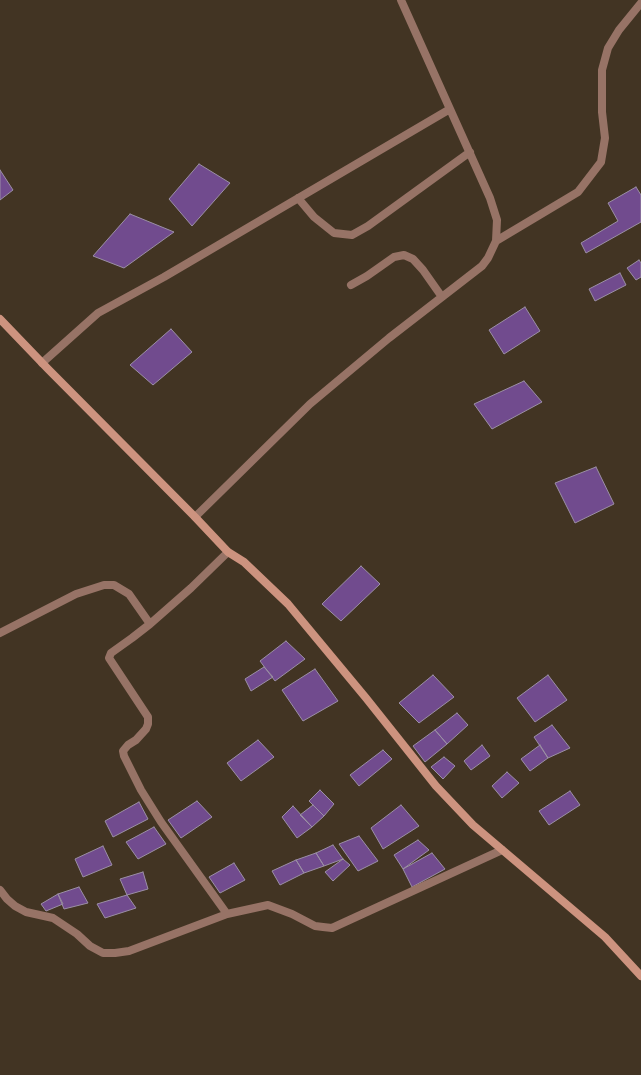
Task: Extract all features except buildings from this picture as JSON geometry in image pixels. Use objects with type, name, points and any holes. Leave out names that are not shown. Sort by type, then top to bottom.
[{"type":"street","points":[[195,517],[310,404],[389,338],[482,266],[488,258],[496,241],[497,220],[490,198],[400,0]]},
{"type":"street","points":[[496,241],[578,192],[602,162],[605,138],[602,112],[602,70],[608,48],[619,30],[641,3]]},
{"type":"street","points":[[42,363],[98,313],[164,278],[450,109]]},
{"type":"street","points":[[298,198],[314,217],[334,233],[352,235],[368,226],[470,152]]},
{"type":"street","points":[[351,285],[394,257],[404,255],[413,259],[442,297]]},
{"type":"street","points":[[0,319],[228,552],[244,562],[288,604],[366,698],[436,786],[473,825],[605,937],[641,976]]},
{"type":"street","points":[[227,914],[161,822],[141,790],[124,756],[123,751],[146,729],[148,717],[108,658],[113,650],[150,624],[191,588],[228,552]]},
{"type":"street","points":[[0,633],[76,594],[104,585],[114,585],[128,594],[150,624]]},
{"type":"street","points":[[0,890],[15,906],[26,912],[53,918],[103,954],[129,951],[227,914],[268,905],[292,914],[315,926],[332,928],[502,850]]}]
